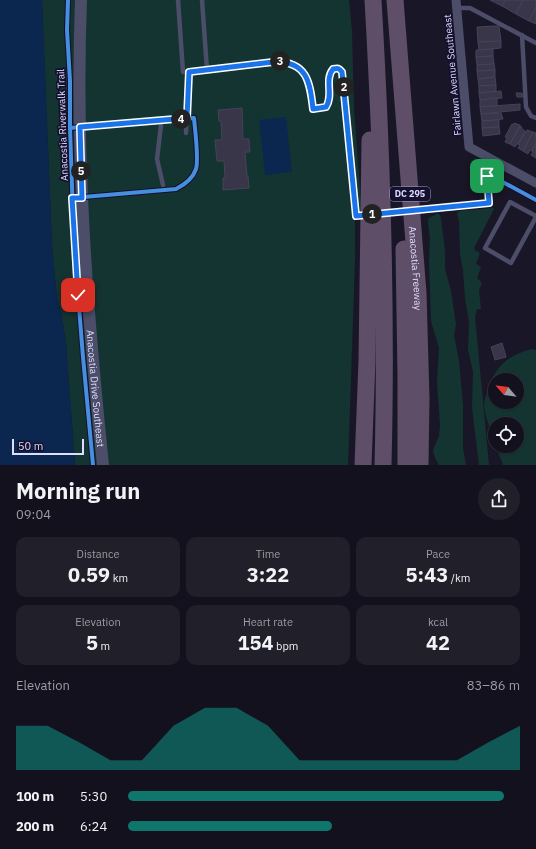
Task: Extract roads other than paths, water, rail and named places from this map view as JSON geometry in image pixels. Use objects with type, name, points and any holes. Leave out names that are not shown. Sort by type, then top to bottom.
[{"type":"highway","points":[[364,465],[367,362],[372,0]]},
{"type":"highway","name":"DC 295","points":[[372,0],[379,98],[384,245],[385,352],[383,465]]},
{"type":"highway","name":"Anacostia Freeway","points":[[395,0],[418,293],[421,399],[420,465]]},
{"type":"highway","points":[[400,59],[406,340],[406,465]]},
{"type":"street","name":"Anacostia Drive Southeast","points":[[81,0],[79,114],[83,220],[88,310],[103,465]]},
{"type":"street","name":"Fairlawn Avenue Southeast","points":[[457,4],[469,147],[536,183]]},
{"type":"lane","points":[[178,0],[183,72],[273,62],[287,62],[299,68],[308,79],[313,109]]},
{"type":"lane","points":[[202,0],[207,70]]},
{"type":"lane","points":[[457,4],[470,8],[536,43]]},
{"type":"lane","points":[[522,35],[526,107],[532,116],[536,118]]},
{"type":"lane","points":[[186,133],[189,72]]},
{"type":"lane","points":[[161,125],[157,159],[163,185]]},
{"type":"lane","points":[[510,202],[536,216],[511,263],[485,248],[510,202]]},
{"type":"water","points":[[0,0],[42,0],[52,245],[57,298],[66,343],[75,465],[0,465]]},
{"type":"water","points":[[286,117],[292,172],[265,175],[259,120]]}]
